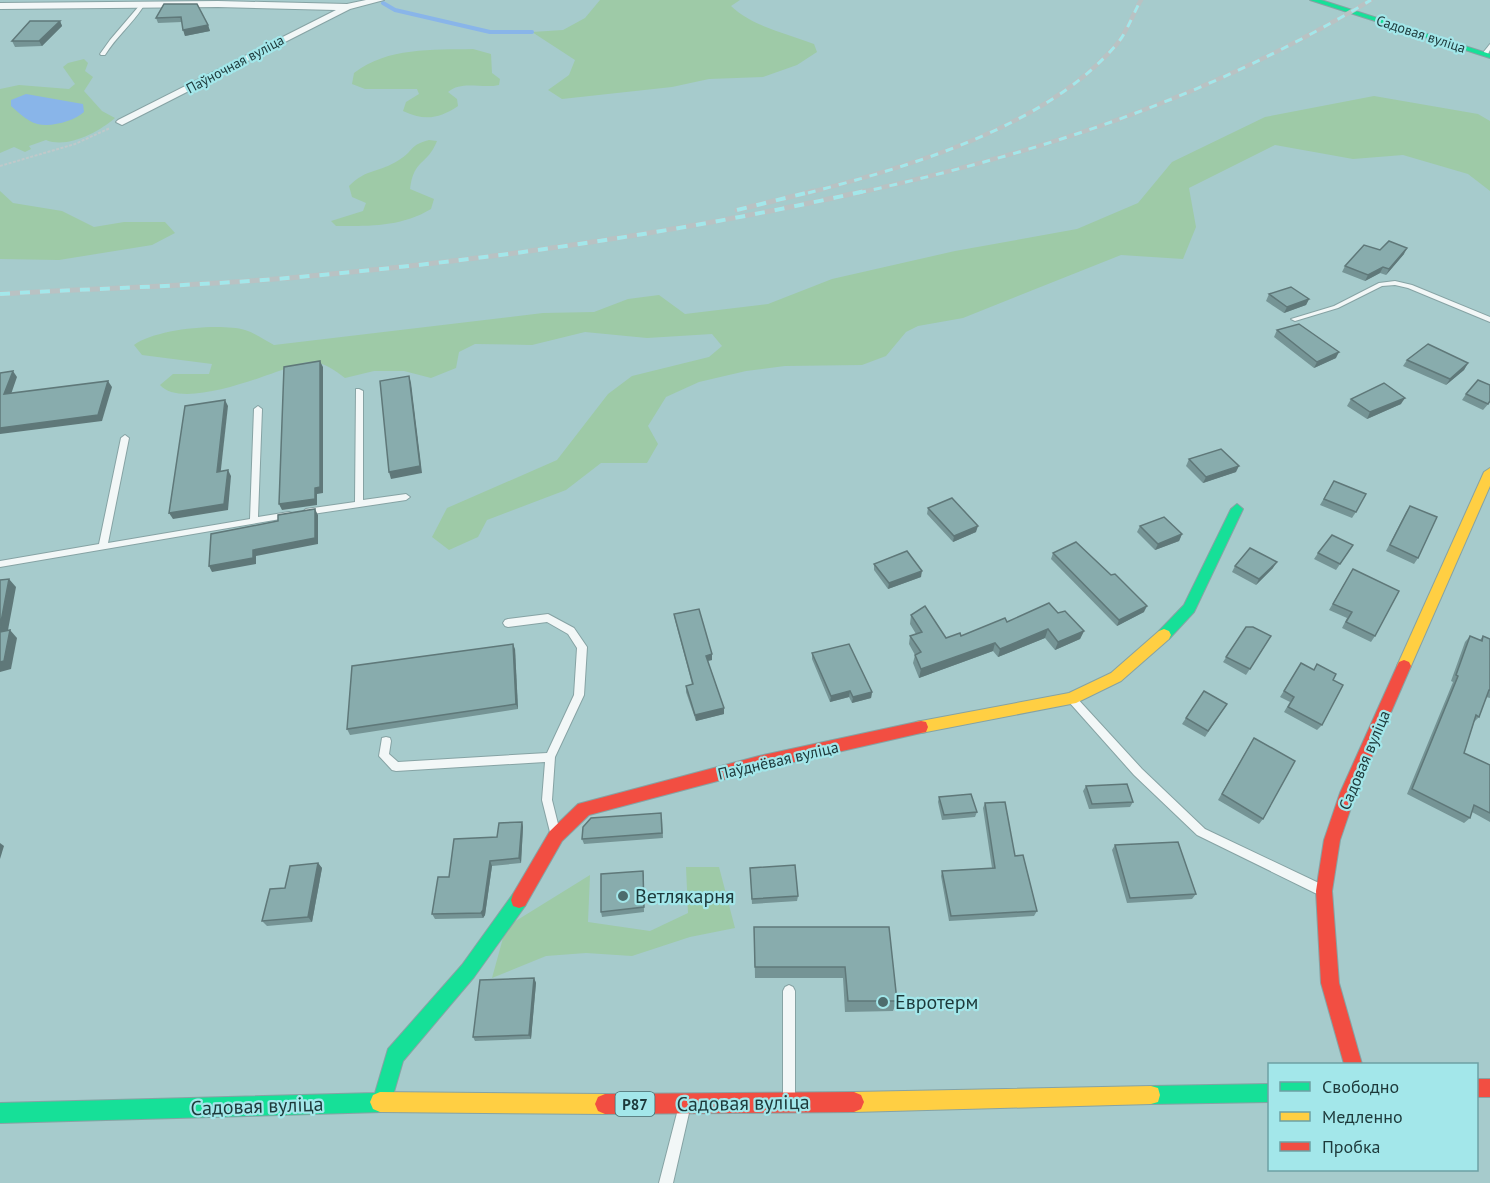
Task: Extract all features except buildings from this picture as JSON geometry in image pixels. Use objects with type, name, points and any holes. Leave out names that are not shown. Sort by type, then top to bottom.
[{"type":"street","points":[[0,6],[27,3],[141,7],[218,4],[347,8],[379,0]]},
{"type":"street","name":"Садовая вуліца","points":[[1314,0],[1488,52]]},
{"type":"street","name":"Паўночная вуліца","points":[[122,122],[347,8]]},
{"type":"street","name":"Садовая вуліца","points":[[1352,1063],[1330,983],[1324,891],[1332,840],[1348,793],[1490,472]]},
{"type":"street","name":"Паўднёвая вуліца","points":[[382,1102],[395,1056],[468,970],[524,892],[556,837],[584,809],[759,763],[939,723],[1071,699],[1116,677],[1153,647],[1189,608],[1237,509]]},
{"type":"street","name":"Садовая вуліца","points":[[0,1113],[382,1102],[686,1105],[1268,1093]]},
{"type":"lane","points":[[103,54],[111,38],[133,20],[141,7]]},
{"type":"lane","points":[[1295,319],[1336,307],[1381,285],[1395,283],[1490,320]]},
{"type":"lane","points":[[359,391],[359,504]]},
{"type":"lane","points":[[254,520],[258,409]]},
{"type":"lane","points":[[103,547],[125,438]]},
{"type":"lane","points":[[0,564],[254,520],[406,497]]},
{"type":"lane","points":[[508,623],[548,618],[571,631],[582,647],[579,695],[550,757],[548,800],[556,837]]},
{"type":"lane","points":[[1071,699],[1138,772],[1201,832],[1324,891]]},
{"type":"lane","points":[[386,741],[384,756],[396,767],[550,757]]},
{"type":"lane","points":[[789,991],[789,1103]]},
{"type":"lane","points":[[666,1183],[686,1105]]},
{"type":"path","points":[[0,166],[75,144],[122,122]]},
{"type":"green space","points":[[600,0],[740,0],[731,6],[749,19],[770,29],[814,44],[817,52],[797,65],[763,77],[709,79],[672,87],[562,99],[548,90],[569,75],[575,60],[532,32],[563,30],[585,18]]},
{"type":"green space","points":[[473,49],[491,54],[492,73],[500,79],[499,85],[454,88],[448,92],[457,99],[458,106],[438,116],[418,116],[403,111],[406,102],[419,94],[417,89],[365,89],[352,84],[354,73],[381,58],[411,52]]},
{"type":"green space","points":[[84,59],[88,63],[85,71],[93,77],[84,91],[102,111],[115,118],[100,129],[73,141],[46,140],[29,146],[31,149],[25,152],[14,147],[0,153],[0,89],[19,85],[69,89],[75,84],[63,67],[68,63]]},
{"type":"green space","points":[[1374,96],[1478,114],[1490,121],[1490,191],[1468,174],[1403,155],[1353,159],[1275,145],[1189,188],[1196,227],[1183,259],[1121,255],[963,318],[918,326],[906,332],[886,356],[862,365],[785,366],[746,371],[699,382],[666,397],[648,426],[658,444],[647,463],[601,463],[566,490],[487,520],[478,537],[449,550],[432,537],[447,508],[557,460],[608,394],[632,376],[709,357],[722,346],[712,334],[647,338],[585,332],[532,345],[475,344],[459,352],[456,368],[431,378],[404,371],[374,371],[345,378],[326,365],[309,362],[220,389],[185,394],[170,392],[160,385],[173,374],[209,374],[212,364],[142,355],[134,345],[144,339],[172,331],[220,327],[245,330],[274,345],[543,313],[594,312],[628,299],[659,295],[685,314],[768,304],[832,279],[955,251],[1077,229],[1138,203],[1172,162],[1265,117]]},
{"type":"green space","points":[[429,140],[437,141],[429,155],[414,172],[410,189],[434,199],[431,209],[408,219],[385,224],[336,226],[331,221],[363,211],[366,203],[352,197],[349,186],[355,180],[392,164],[418,144]]},
{"type":"green space","points":[[0,191],[13,203],[62,211],[94,227],[124,222],[165,222],[175,233],[152,245],[59,260],[0,259]]},
{"type":"green space","points":[[686,867],[719,867],[735,928],[690,937],[632,956],[586,953],[546,956],[492,978],[506,927],[590,875],[588,922],[650,931],[688,913]]},
{"type":"water","points":[[26,94],[83,104],[84,112],[58,124],[36,124],[11,106],[11,100]]},
{"type":"waterway","points":[[383,3],[395,10],[490,32],[532,32]]},
{"type":"railway","points":[[808,193],[890,170],[974,140],[1053,98],[1088,73],[1117,44],[1141,0]]},
{"type":"railway","points":[[858,193],[994,159],[1123,118],[1248,66],[1310,35],[1371,0]]},
{"type":"railway","points":[[737,210],[814,191]]},
{"type":"railway","points":[[0,294],[262,280],[441,262],[654,232],[865,191]]},
{"type":"traffic: fast","points":[[1314,0],[1490,56]]},
{"type":"traffic: fast","points":[[1164,635],[1189,608],[1237,509]]},
{"type":"traffic: fast","points":[[382,1102],[395,1056],[468,971],[519,900]]},
{"type":"traffic: fast","points":[[1151,1095],[1268,1093]]},
{"type":"traffic: fast","points":[[0,1113],[380,1102]]},
{"type":"traffic: slow","points":[[1404,666],[1490,472]]},
{"type":"traffic: slow","points":[[921,727],[1071,699],[1116,677],[1164,635]]},
{"type":"traffic: slow","points":[[854,1102],[1151,1095]]},
{"type":"traffic: slow","points":[[380,1102],[605,1104]]},
{"type":"traffic: jam","points":[[1353,1063],[1330,983],[1324,891],[1332,840],[1348,793],[1404,666]]},
{"type":"traffic: jam","points":[[519,900],[556,836],[584,809],[759,763],[921,727]]},
{"type":"traffic: jam","points":[[1478,1088],[1490,1088]]},
{"type":"traffic: jam","points":[[605,1104],[854,1102]]},
{"type":"place","name":"Ветлякарня","points":[[623,896]]},
{"type":"place","name":"Евротерм","points":[[883,1002]]}]
